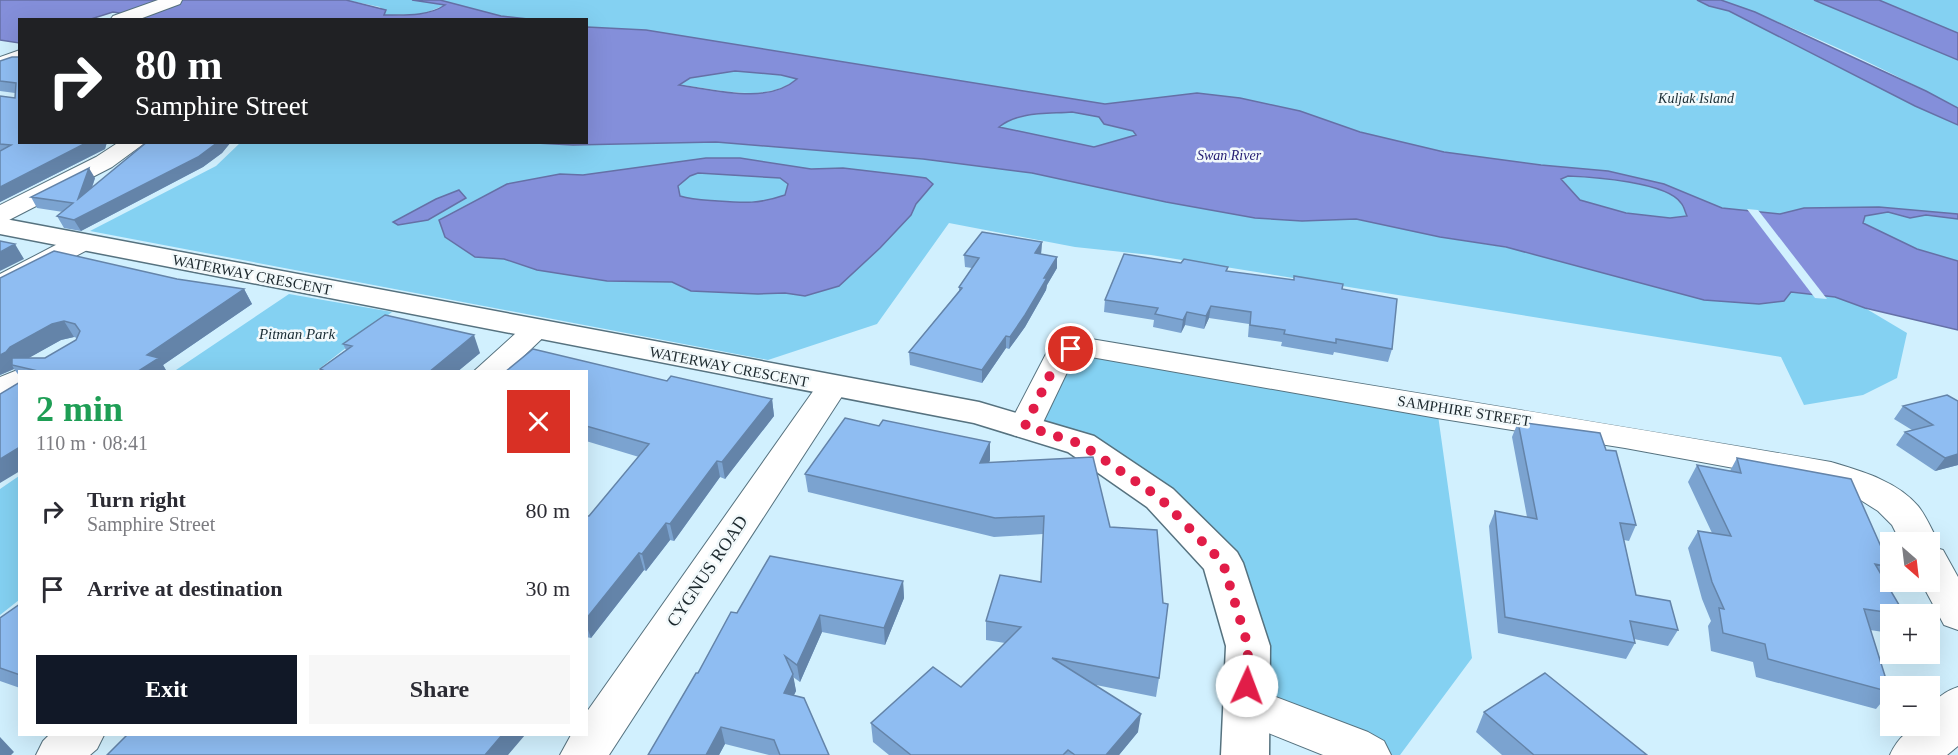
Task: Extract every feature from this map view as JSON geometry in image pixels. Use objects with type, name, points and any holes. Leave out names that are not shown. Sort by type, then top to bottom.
[{"type":"street","points":[[126,17],[174,0]]},
{"type":"street","points":[[0,63],[18,57]]},
{"type":"street","points":[[0,214],[104,162],[132,144]]},
{"type":"street","name":"WATERWAY CRESCENT","points":[[0,226],[832,387],[979,413],[1081,444],[1160,498],[1223,563],[1248,646],[1245,755]]},
{"type":"street","points":[[0,285],[82,242]]},
{"type":"street","points":[[491,370],[536,330]]},
{"type":"street","name":"SAMPHIRE STREET","points":[[1025,426],[1059,357],[1071,349],[1091,348],[1437,408],[1625,437],[1831,474],[1883,497],[1905,517],[1914,532]]},
{"type":"street","points":[[0,391],[18,380]]},
{"type":"street","name":"CYGNUS ROAD","points":[[583,755],[832,387]]},
{"type":"street","points":[[1940,580],[1958,614]]},
{"type":"street","points":[[1246,705],[1352,746],[1368,755]]},
{"type":"street","points":[[1913,755],[1942,732],[1958,706]]},
{"type":"street","points":[[59,755],[80,736]]},
{"type":"green space","points":[[346,0],[412,0],[445,5],[423,14],[383,15],[380,7]]},
{"type":"green space","name":"Kuljak Island","points":[[440,0],[1697,0],[1729,11],[1915,106],[1958,125],[1958,214],[1879,207],[1804,208],[1780,214],[1722,208],[1664,184],[1608,171],[1444,152],[1360,132],[1300,111],[1149,100],[1105,104],[646,30],[588,27],[588,18],[501,16]]},
{"type":"green space","points":[[1721,0],[1958,0],[1958,108],[1782,23]]},
{"type":"green space","points":[[735,71],[798,78],[771,91],[756,93],[679,85],[690,78]]},
{"type":"green space","points":[[1072,112],[1099,117],[1111,126],[1134,131],[1136,136],[1094,147],[998,127],[1024,116]]},
{"type":"green space","points":[[716,142],[923,159],[1032,173],[1166,202],[1255,218],[1302,221],[1356,219],[1440,237],[1835,297],[1865,308],[1907,333],[1897,378],[1863,395],[1804,405],[1781,357],[1151,255],[1075,247],[949,223],[877,324],[768,360],[90,231],[216,166],[239,144],[573,145]]},
{"type":"green space","points":[[1568,176],[1629,182],[1661,190],[1682,203],[1687,216],[1670,218],[1626,213],[1580,200],[1561,178]]},
{"type":"green space","points":[[1888,212],[1910,218],[1926,215],[1958,219],[1958,261],[1917,249],[1863,223],[1865,216]]},
{"type":"green space","name":"Pitman Park","points":[[289,294],[392,312],[318,370],[176,370]]},
{"type":"green space","points":[[1071,349],[1437,408],[1472,658],[1400,755],[1368,755],[1247,705],[1223,563],[1160,498],[1025,427]]},
{"type":"green space","points":[[18,477],[18,601],[0,615],[0,489]]},
{"type":"water","points":[[0,0],[346,0],[386,10],[384,15],[399,15],[431,12],[445,5],[412,0],[440,0],[501,16],[519,18],[140,18],[113,12],[94,18],[18,18],[18,43],[0,40]]},
{"type":"water","points":[[1697,0],[1721,0],[1755,12],[1926,91],[1958,108],[1958,125],[1915,106],[1729,11]]},
{"type":"water","points":[[1814,0],[1879,0],[1958,33],[1958,60]]},
{"type":"water","name":"Swan River","points":[[588,27],[646,30],[1105,104],[1197,93],[1240,98],[1300,111],[1360,132],[1444,152],[1608,171],[1664,184],[1722,208],[1780,214],[1804,208],[1879,207],[1958,214],[1958,219],[1926,215],[1910,218],[1888,212],[1865,216],[1863,223],[1917,249],[1958,261],[1958,330],[1865,308],[1835,297],[1791,292],[1784,301],[1759,304],[1704,300],[1506,247],[1440,237],[1356,219],[1302,221],[1255,218],[1166,202],[1032,173],[923,159],[716,142],[573,145],[554,144],[588,144]],"holes":[[[735,71],[781,75],[797,79],[785,87],[756,94],[740,94],[679,85],[690,78]],[[1072,112],[1099,117],[1104,124],[1133,131],[1136,135],[1094,147],[999,127],[1015,118],[1044,113]],[[1568,176],[1629,182],[1661,190],[1682,204],[1687,216],[1670,218],[1626,213],[1580,200],[1561,179]]]},
{"type":"water","points":[[706,158],[740,158],[811,169],[843,168],[926,178],[933,184],[916,204],[911,215],[839,286],[805,296],[785,293],[691,291],[672,282],[607,281],[537,270],[504,259],[475,257],[445,237],[439,220],[507,184],[560,174],[583,175]],"holes":[[[698,173],[780,178],[788,184],[785,195],[752,202],[704,200],[680,196],[678,186],[690,176]]]},
{"type":"water","points":[[459,190],[466,198],[428,220],[398,225],[393,222],[436,199]]},
{"type":"pier","points":[[1747,209],[1758,210],[1827,299],[1815,298]]},
{"type":"building","points":[[18,57],[18,144],[84,144],[0,187],[0,151],[11,145],[0,144],[0,96],[15,98],[16,83],[0,81],[0,61]]},
{"type":"building","points":[[145,144],[215,144],[198,157],[74,220],[57,216],[73,203],[31,197],[89,168],[78,199]]},
{"type":"building","points":[[982,232],[1042,242],[1035,253],[1057,257],[1025,315],[1010,337],[1006,336],[982,370],[909,352],[962,288],[959,287],[979,258],[964,255]]},
{"type":"building","points":[[0,241],[15,244],[0,252]]},
{"type":"building","points":[[54,251],[177,279],[244,289],[147,355],[159,358],[140,370],[34,370],[12,365],[12,358],[45,358],[76,340],[80,331],[75,324],[64,321],[52,324],[0,355],[0,278]]},
{"type":"building","points":[[1124,254],[1181,263],[1184,259],[1228,267],[1226,271],[1294,280],[1294,276],[1343,284],[1342,289],[1397,299],[1392,349],[1336,339],[1336,343],[1284,334],[1285,330],[1250,325],[1251,312],[1211,306],[1206,316],[1187,312],[1183,320],[1155,314],[1158,308],[1105,300]]},
{"type":"building","points":[[385,315],[474,335],[431,370],[320,369],[352,346],[343,344]]},
{"type":"building","points":[[533,349],[667,381],[671,376],[772,399],[722,462],[717,461],[670,524],[666,523],[642,554],[639,553],[588,617],[588,516],[649,444],[588,427],[588,370],[507,370]]},
{"type":"building","points":[[18,383],[18,448],[0,459],[0,394]]},
{"type":"building","points":[[1947,395],[1958,401],[1958,454],[1945,458],[1905,432],[1933,425],[1903,406]]},
{"type":"building","points":[[845,418],[879,426],[883,420],[990,442],[980,463],[1093,457],[1110,527],[1157,530],[1163,603],[1168,604],[1159,678],[1052,658],[1141,714],[1106,755],[1075,755],[1068,750],[1063,755],[911,755],[871,723],[933,667],[961,687],[1021,627],[986,621],[1000,575],[1041,582],[1044,516],[995,518],[805,474]]},
{"type":"building","points":[[1518,422],[1600,433],[1606,450],[1616,451],[1636,525],[1620,523],[1636,595],[1670,601],[1678,630],[1630,621],[1635,643],[1505,617],[1495,511],[1537,519]]},
{"type":"building","points":[[1737,458],[1851,479],[1880,544],[1880,565],[1875,564],[1880,572],[1880,592],[1891,592],[1899,604],[1880,604],[1880,611],[1864,609],[1885,676],[1880,676],[1880,689],[1768,659],[1765,644],[1723,633],[1719,608],[1724,609],[1712,582],[1698,531],[1731,536],[1697,465],[1741,473]]},
{"type":"building","points":[[770,556],[903,581],[884,628],[820,615],[797,665],[785,656],[793,674],[784,693],[804,698],[829,755],[780,755],[774,740],[721,727],[706,755],[648,755],[698,673],[731,612],[737,613]]},
{"type":"building","points":[[18,605],[18,674],[0,668],[0,618]]},
{"type":"building","points":[[1545,673],[1647,755],[1534,755],[1484,712]]},
{"type":"building","points":[[126,736],[501,736],[485,755],[107,755]]},
{"type":"route","points":[[1071,349],[1059,357],[1025,426],[1081,444],[1160,498],[1223,563],[1248,646],[1247,686]]}]
